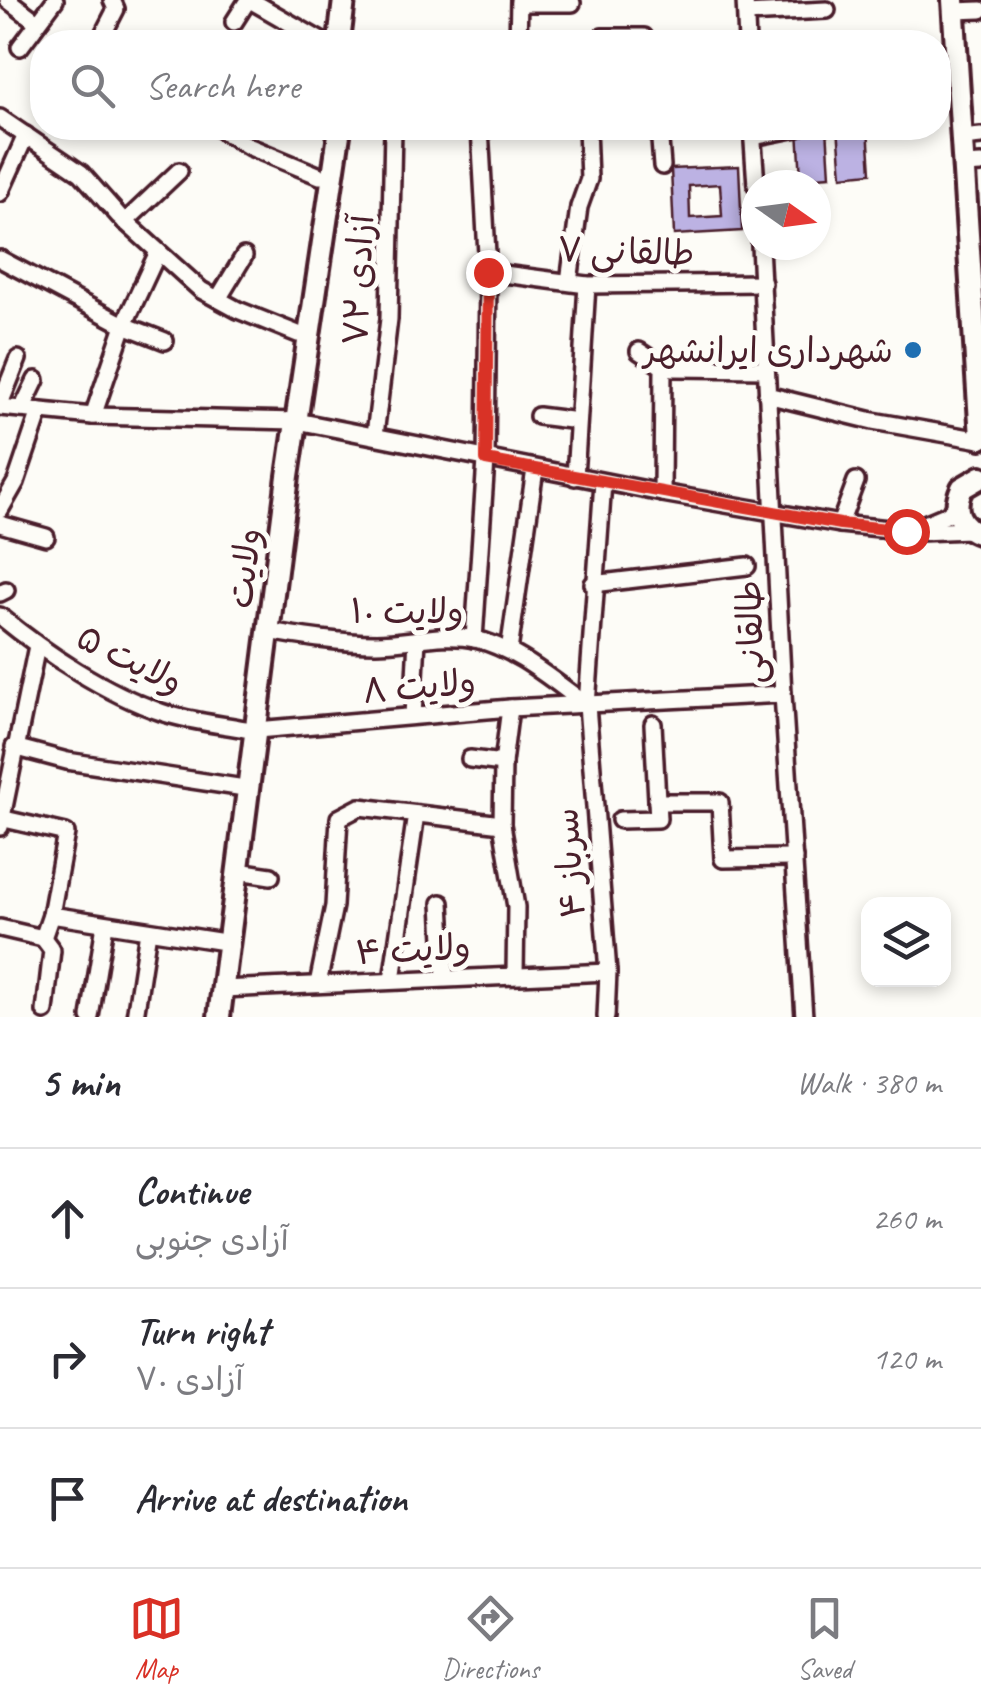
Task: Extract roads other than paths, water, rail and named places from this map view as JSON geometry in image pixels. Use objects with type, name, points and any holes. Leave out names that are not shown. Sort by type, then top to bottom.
[{"type":"main road","points":[[340,30],[344,0]]},
{"type":"main road","points":[[353,30],[357,0]]},
{"type":"main road","points":[[954,5],[972,137],[981,439]]},
{"type":"main road","name":"ولایت","points":[[208,1017],[238,787],[269,632],[298,334],[325,140]]},
{"type":"main road","name":"ولایت","points":[[218,1017],[290,422],[338,140]]},
{"type":"main road","points":[[976,535],[958,516],[956,506],[962,488],[975,479],[981,459]]},
{"type":"street","points":[[8,0],[37,22]]},
{"type":"street","points":[[32,30],[55,0]]},
{"type":"street","points":[[105,30],[116,9],[112,0]]},
{"type":"street","points":[[234,22],[249,0],[302,30]]},
{"type":"street","points":[[518,30],[519,1],[572,3]]},
{"type":"street","points":[[954,5],[981,10]]},
{"type":"street","points":[[745,7],[827,10]]},
{"type":"street","points":[[20,47],[30,32]]},
{"type":"street","points":[[0,118],[30,137]]},
{"type":"street","points":[[0,193],[32,140]]},
{"type":"street","points":[[34,140],[80,172],[125,222],[200,290],[298,334]]},
{"type":"street","points":[[238,140],[320,176]]},
{"type":"street","name":"آزادی ۷۲","points":[[375,435],[390,318],[393,140]]},
{"type":"street","points":[[474,639],[486,460],[488,272],[481,140]]},
{"type":"street","points":[[569,282],[579,207],[589,180],[587,140]]},
{"type":"street","points":[[660,140],[662,166]]},
{"type":"street","points":[[753,140],[755,170]]},
{"type":"street","points":[[125,222],[179,171]]},
{"type":"street","points":[[93,416],[124,325],[158,252]]},
{"type":"street","points":[[218,299],[244,256]]},
{"type":"street","points":[[0,259],[124,325],[164,341]]},
{"type":"street","name":"طالقانی","points":[[761,260],[804,1017]]},
{"type":"street","name":"طالقانی ۷","points":[[488,272],[587,284],[763,283]]},
{"type":"street","points":[[575,476],[587,284]]},
{"type":"street","points":[[639,351],[663,368],[662,493]]},
{"type":"street","points":[[18,360],[0,405],[93,416],[290,422],[840,524],[976,535]]},
{"type":"street","points":[[673,368],[766,369]]},
{"type":"street","points":[[22,409],[36,380]]},
{"type":"street","points":[[768,395],[872,422],[981,439]]},
{"type":"street","points":[[2,501],[16,482],[40,411]]},
{"type":"street","points":[[538,416],[578,420]]},
{"type":"street","points":[[509,651],[536,469]]},
{"type":"street","points":[[840,524],[856,481]]},
{"type":"street","name":"سرباز ۴","points":[[603,482],[587,705],[608,972],[606,1017]]},
{"type":"street","points":[[906,531],[929,524],[956,506]]},
{"type":"street","points":[[0,524],[46,536]]},
{"type":"street","points":[[593,584],[747,566]]},
{"type":"street","name":"ولایت ۵","points":[[0,616],[36,646],[132,700],[162,713],[251,729]]},
{"type":"street","name":"ولایت ۱۰","points":[[269,632],[378,644],[474,639],[509,651],[587,705]]},
{"type":"street","points":[[413,716],[417,639]]},
{"type":"street","points":[[36,646],[1,821],[66,832],[43,938]]},
{"type":"street","name":"ولایت ۸","points":[[251,729],[510,708],[783,694]]},
{"type":"street","points":[[510,708],[503,763],[502,824],[516,908],[515,974]]},
{"type":"street","points":[[620,820],[658,819],[653,724]]},
{"type":"street","points":[[14,747],[67,761],[238,787]]},
{"type":"street","points":[[470,759],[503,763]]},
{"type":"street","points":[[657,802],[720,802],[723,858],[794,858]]},
{"type":"street","points":[[318,984],[334,906],[339,818],[360,807],[502,824]]},
{"type":"street","points":[[392,980],[416,814]]},
{"type":"street","points":[[238,871],[271,876]]},
{"type":"street","points":[[441,903],[445,977]]},
{"type":"street","points":[[51,915],[218,941]]},
{"type":"street","points":[[90,1017],[105,925]]},
{"type":"street","points":[[0,928],[43,938],[52,950],[44,1010]]},
{"type":"street","points":[[135,1017],[148,931]]},
{"type":"street","name":"ولایت ۴","points":[[222,989],[608,972]]},
{"type":"place","name":"شهرداری ایرانشهر","points":[[913,350]]}]
